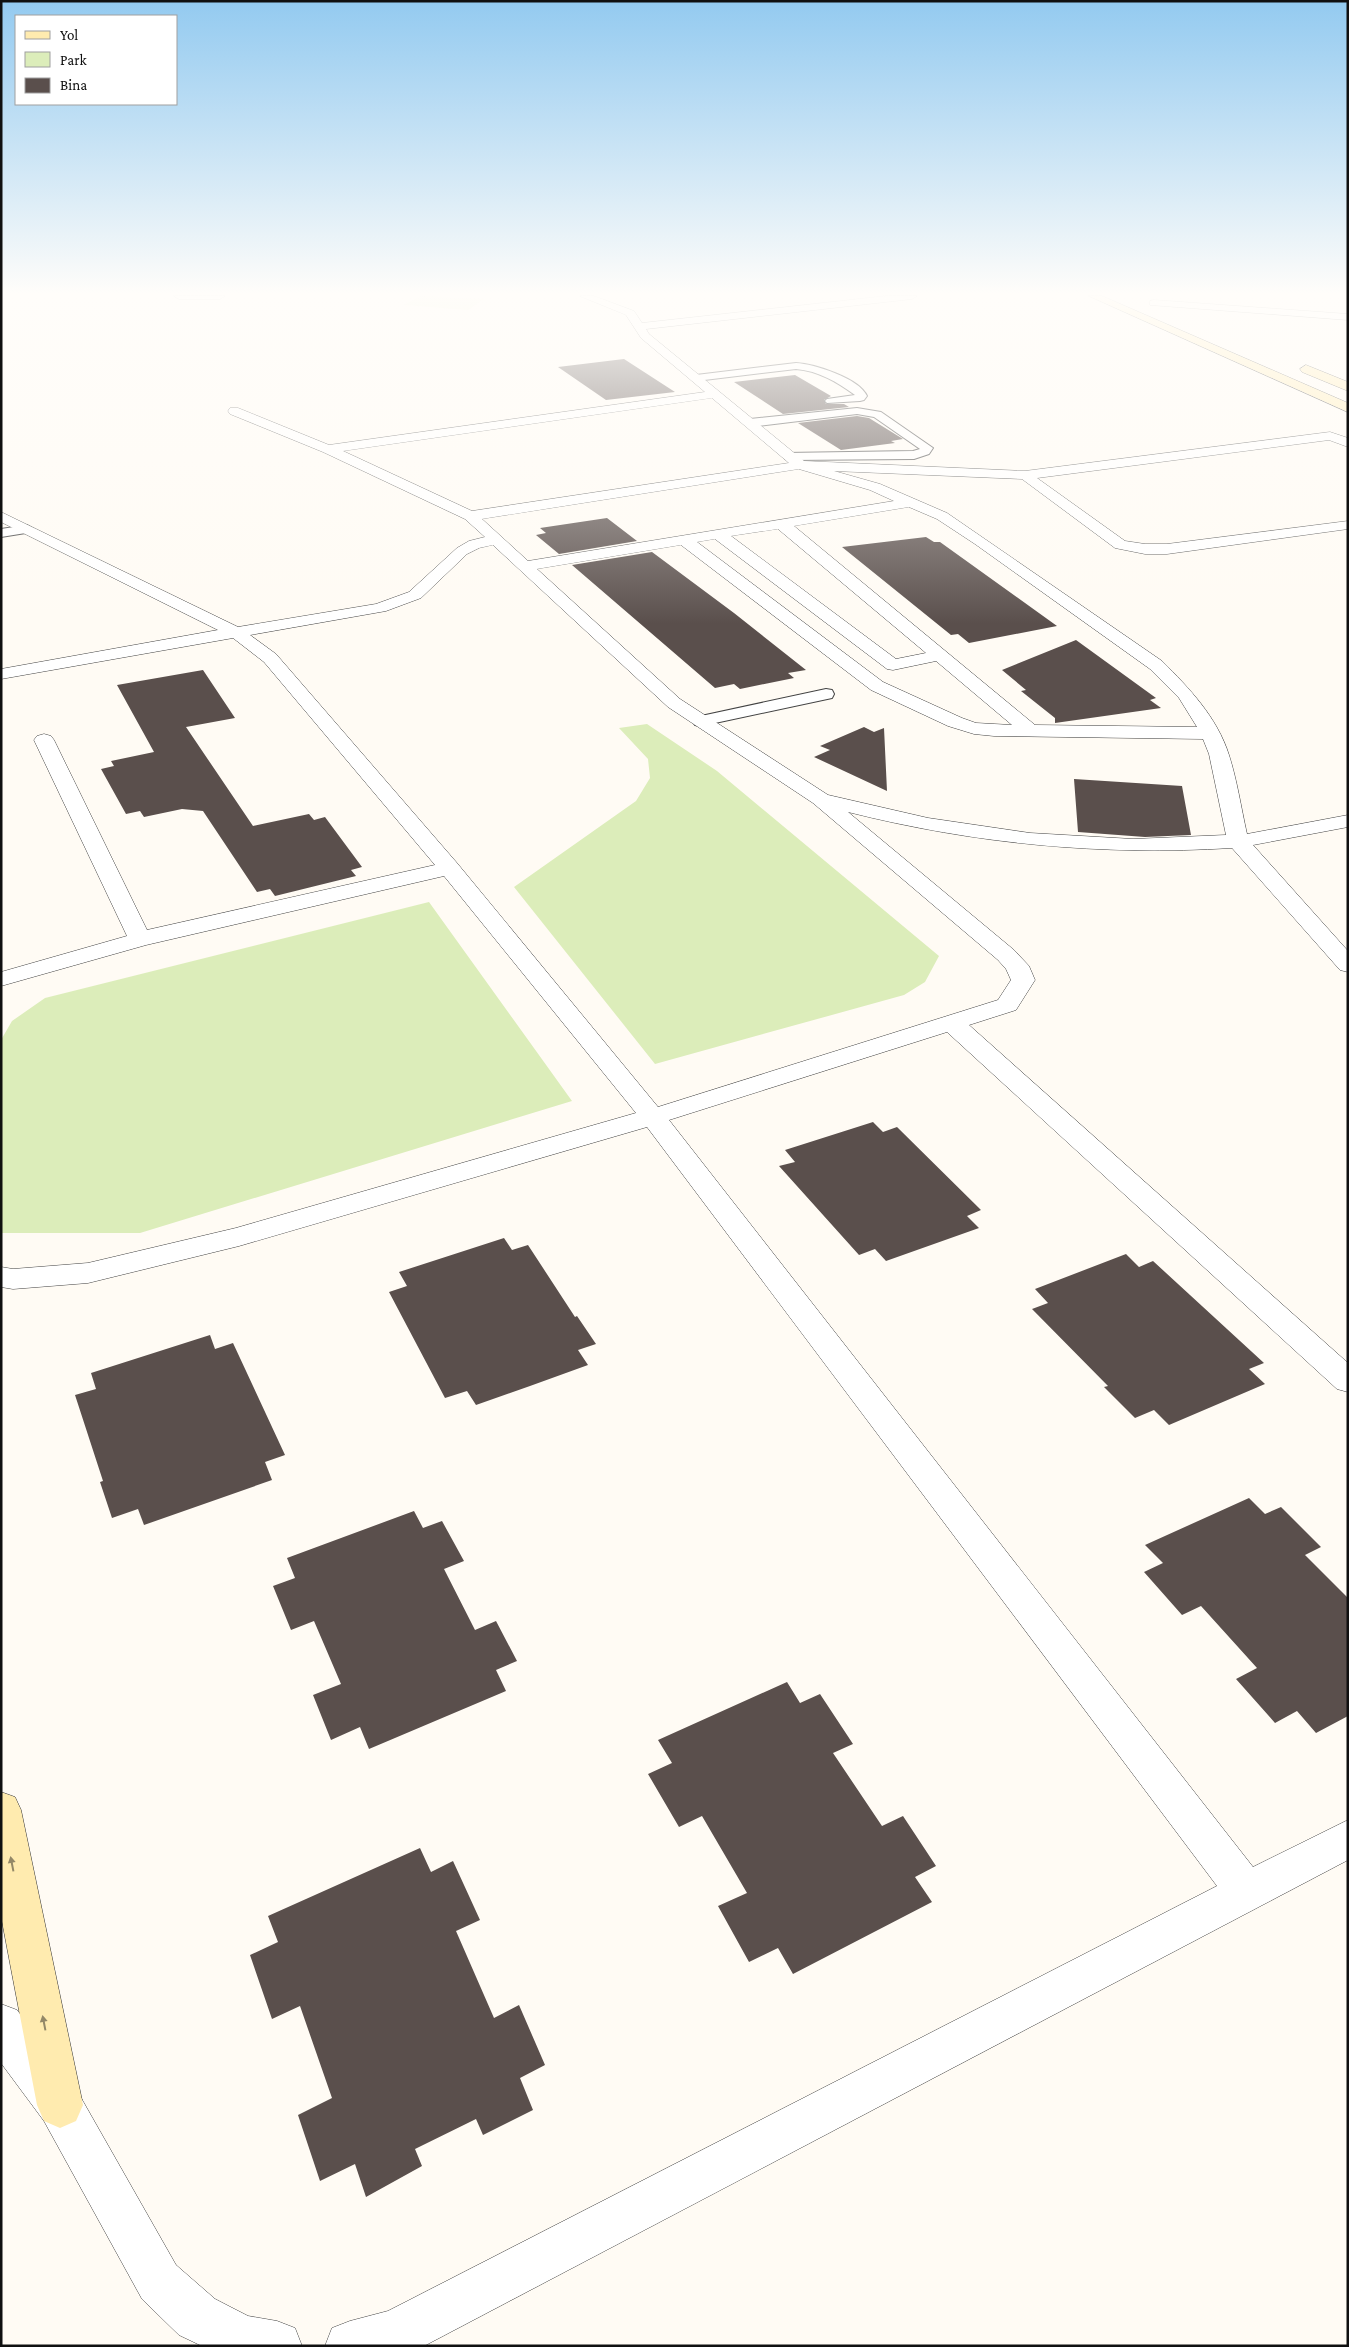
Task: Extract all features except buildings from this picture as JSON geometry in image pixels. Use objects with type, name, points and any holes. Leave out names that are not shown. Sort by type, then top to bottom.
[{"type":"street","points":[[328,449],[634,406]]},
{"type":"street","points":[[729,406],[795,461],[912,502],[962,528],[1156,665],[1186,695],[1210,733],[1219,754],[1238,841],[1348,965]]},
{"type":"street","points":[[1,1277],[13,1279],[88,1273],[238,1237],[653,1117],[953,1024],[1007,1005],[1023,980],[1017,966],[969,923],[820,799],[674,703],[470,516],[328,449],[234,411]]},
{"type":"street","points":[[470,516],[795,461],[1025,475],[1330,436],[1348,443]]},
{"type":"street","points":[[1025,475],[1120,545],[1132,547],[1167,549],[1348,525]]},
{"type":"street","points":[[525,566],[912,502]]},
{"type":"street","points":[[1,516],[14,531],[237,633],[270,658],[449,868],[653,1117],[1246,1892]]},
{"type":"street","points":[[782,524],[1030,730]]},
{"type":"street","points":[[718,534],[893,665],[940,655]]},
{"type":"street","points":[[1,674],[150,646],[357,614],[415,595],[462,551],[474,544],[496,540]]},
{"type":"street","points":[[684,540],[877,686],[964,725],[984,729],[1210,733]]},
{"type":"street","points":[[44,740],[140,939]]},
{"type":"street","points":[[820,799],[900,819],[970,831],[1038,840],[1140,845],[1238,841],[1348,822]]},
{"type":"street","points":[[1,979],[140,939],[449,868]]},
{"type":"street","points":[[953,1024],[1348,1381]]},
{"type":"street","points":[[1,1810],[60,2105]]},
{"type":"street","points":[[350,2346],[396,2334],[1348,1839]]},
{"type":"street","points":[[1,2026],[60,2105],[159,2282],[197,2317],[244,2340],[277,2346]]},
{"type":"lane","points":[[737,412],[756,410]]},
{"type":"lane","points":[[750,423],[866,412],[878,414],[926,448],[914,454],[795,461]]},
{"type":"lane","points":[[701,721],[826,694]]},
{"type":"green space","points":[[647,724],[717,771],[939,956],[925,982],[904,995],[655,1064],[514,887],[636,801],[650,778],[648,759],[619,728]]},
{"type":"green space","points":[[429,902],[572,1101],[140,1233],[1,1233],[1,1040],[12,1021],[45,998]]}]
